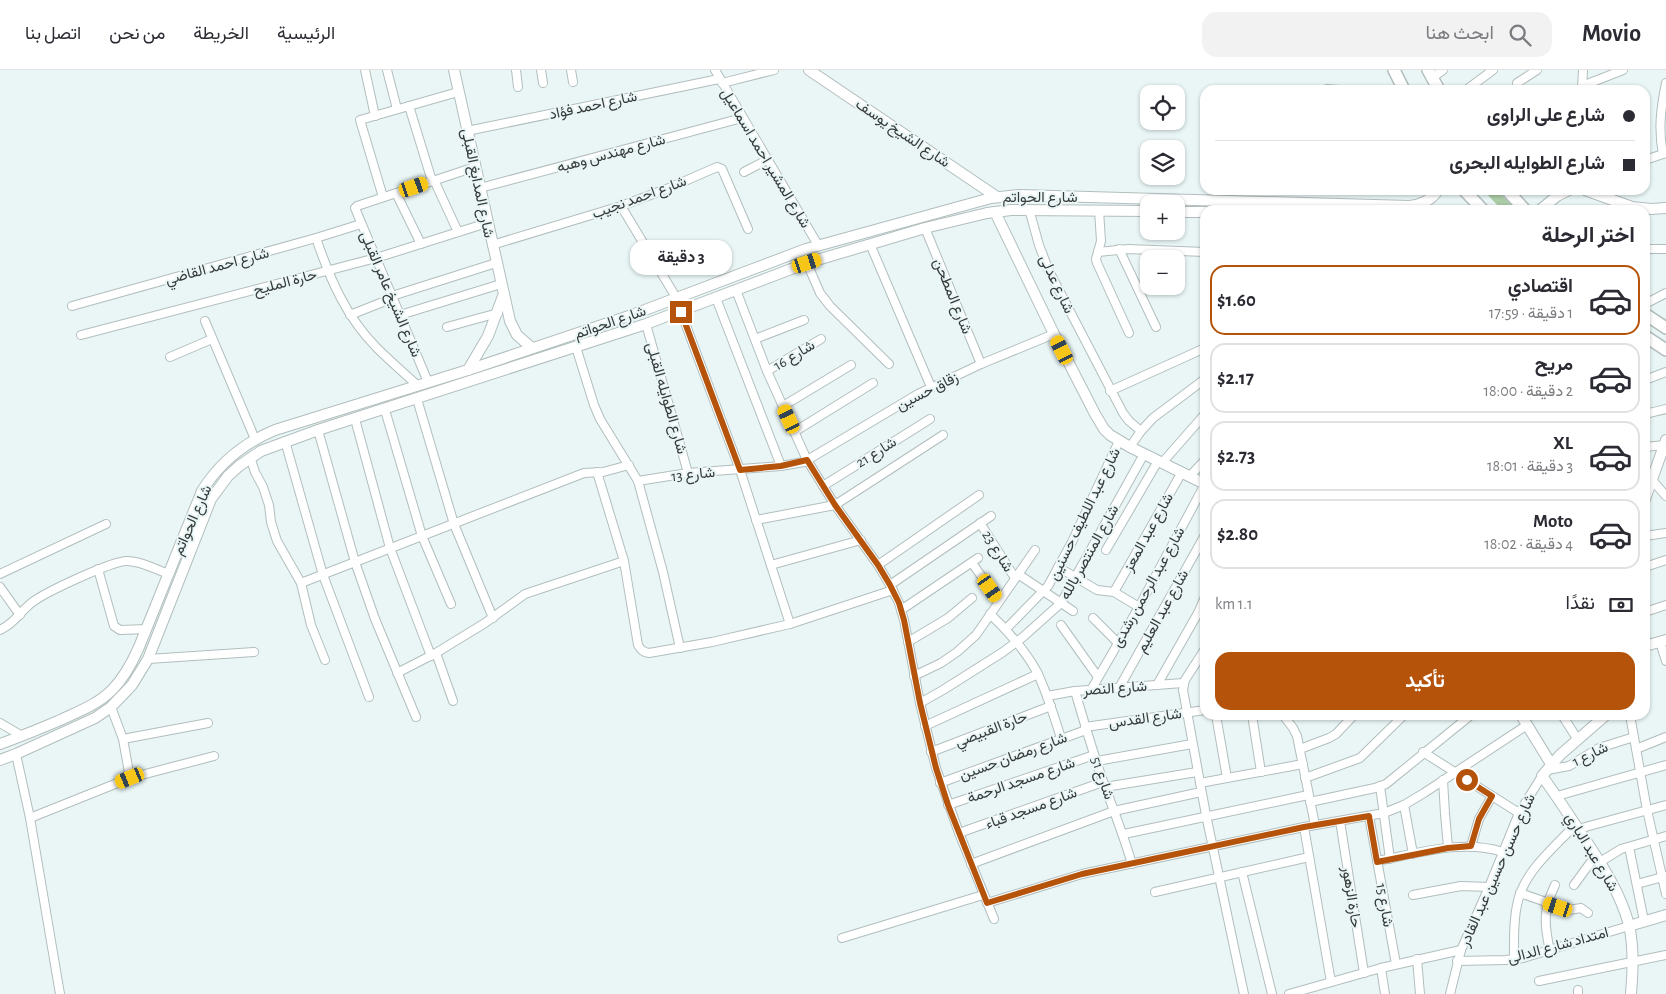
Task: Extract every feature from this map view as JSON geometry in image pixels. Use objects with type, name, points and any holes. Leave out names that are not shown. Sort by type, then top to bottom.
[{"type":"main road","name":"شارع المدابغ القبلى","points":[[454,70],[504,295],[514,330],[532,348]]},
{"type":"main road","name":"شارع الشيخ يوسف","points":[[809,70],[997,197]]},
{"type":"main road","points":[[1394,70],[1402,85]]},
{"type":"main road","points":[[1430,74],[1436,85]]},
{"type":"main road","name":"شارع الحواتم","points":[[0,744],[91,706],[112,691],[128,670],[140,647],[202,491],[210,478],[228,458],[254,439],[275,430],[468,370],[629,316],[818,245],[978,200],[1019,195],[1140,198]]},
{"type":"main road","name":"شارع الحواتم","points":[[1413,205],[1425,202],[1434,195]]},
{"type":"main road","points":[[1469,195],[1478,205]]},
{"type":"main road","points":[[1512,195],[1520,205]]},
{"type":"main road","points":[[1546,205],[1559,195]]},
{"type":"main road","points":[[1599,195],[1626,205]]},
{"type":"main road","name":"شارع الحواتم","points":[[1185,201],[1359,205]]},
{"type":"main road","points":[[1650,209],[1666,208]]},
{"type":"main road","name":"شارع الحواتم","points":[[0,760],[95,718],[111,707],[132,685],[148,659],[211,499],[228,476],[250,457],[261,451],[318,430],[385,410],[681,312],[807,263],[925,228],[995,212],[1029,209],[1140,211]]},
{"type":"main road","points":[[995,212],[1099,422],[1110,435],[1119,441],[1200,481]]},
{"type":"main road","points":[[1185,212],[1200,212]]},
{"type":"main road","points":[[468,370],[482,348],[504,295]]},
{"type":"main road","points":[[629,316],[633,328]]},
{"type":"main road","points":[[1650,317],[1665,327]]},
{"type":"main road","points":[[1650,342],[1666,350]]},
{"type":"main road","points":[[360,403],[360,418]]},
{"type":"main road","points":[[1650,482],[1666,442]]},
{"type":"main road","points":[[1650,645],[1663,641]]},
{"type":"main road","name":"شارع عبد الباري","points":[[1524,720],[1557,796],[1598,859],[1617,893],[1629,926],[1632,962],[1631,994]]},
{"type":"main road","name":"شارع حسن حسين عبد القادر","points":[[1547,770],[1600,720]]},
{"type":"main road","points":[[1629,926],[1666,915]]},
{"type":"street","points":[[365,70],[375,116]]},
{"type":"street","points":[[387,70],[397,109]]},
{"type":"street","points":[[516,70],[518,87]]},
{"type":"street","points":[[541,70],[543,82]]},
{"type":"street","points":[[571,70],[573,82]]},
{"type":"street","name":"شارع المشير احمد اسماعيل","points":[[715,70],[818,245]]},
{"type":"street","name":"شارع احمد فؤاد","points":[[467,131],[774,70]]},
{"type":"street","points":[[1430,74],[1443,70]]},
{"type":"street","points":[[1472,85],[1492,70]]},
{"type":"street","points":[[1518,85],[1515,81],[1537,70]]},
{"type":"street","points":[[1582,85],[1583,70]]},
{"type":"street","points":[[1589,85],[1623,70]]},
{"type":"street","points":[[1650,158],[1664,154],[1660,121],[1666,82]]},
{"type":"street","points":[[458,92],[360,120],[382,198],[475,167]]},
{"type":"street","points":[[409,106],[433,180],[458,232]]},
{"type":"street","name":"شارع مهندس وهبه","points":[[480,188],[742,118]]},
{"type":"street","points":[[744,172],[767,160]]},
{"type":"street","name":"شارع احمد نجيب","points":[[492,245],[621,206],[719,167],[722,169],[748,229]]},
{"type":"street","points":[[396,193],[421,244]]},
{"type":"street","name":"شارع الشيخ عامر القبلى","points":[[382,198],[357,206],[355,210],[428,382]]},
{"type":"street","points":[[621,206],[677,299]]},
{"type":"street","name":"شارع عدلى","points":[[1029,209],[1039,245],[1049,271],[1110,391],[1126,417],[1141,431]]},
{"type":"street","points":[[1098,210],[1101,242],[1096,259],[1097,263],[1129,333]]},
{"type":"street","name":"حارة المليح","points":[[81,335],[376,258],[487,223]]},
{"type":"street","name":"شارع احمد القاضي","points":[[72,306],[361,224]]},
{"type":"street","name":"شارع المطحن","points":[[925,228],[981,364]]},
{"type":"street","points":[[316,238],[328,271],[350,315],[378,349],[417,385]]},
{"type":"street","points":[[870,244],[931,387]]},
{"type":"street","points":[[1098,252],[1119,249],[1200,252]]},
{"type":"street","points":[[1119,249],[1156,327]]},
{"type":"street","points":[[1650,249],[1666,249]]},
{"type":"street","points":[[350,315],[392,297],[496,263]]},
{"type":"street","points":[[807,263],[820,293],[830,306],[889,364]]},
{"type":"street","points":[[400,315],[501,284]]},
{"type":"street","points":[[736,290],[768,371],[807,460],[835,505],[861,540],[892,588],[901,610],[925,726],[940,783],[994,919]]},
{"type":"street","points":[[1650,301],[1666,292]]},
{"type":"street","points":[[716,298],[781,466]]},
{"type":"street","points":[[681,312],[740,470],[790,624]]},
{"type":"street","points":[[447,327],[498,313]]},
{"type":"street","points":[[755,339],[804,320]]},
{"type":"street","points":[[205,321],[254,439]]},
{"type":"street","name":"شارع الطوايله القبلى","points":[[646,324],[688,473]]},
{"type":"street","name":"زقاق حسين","points":[[807,460],[892,408],[931,387],[1054,334]]},
{"type":"street","points":[[170,357],[212,339]]},
{"type":"street","name":"شارع 16","points":[[768,371],[822,339]]},
{"type":"street","points":[[576,347],[600,419],[638,481],[663,572],[680,648]]},
{"type":"street","points":[[1110,391],[1200,350]]},
{"type":"street","points":[[783,406],[851,364]]},
{"type":"street","points":[[1650,378],[1666,372]]},
{"type":"street","points":[[1130,447],[1141,431],[1159,412],[1200,383]]},
{"type":"street","points":[[794,432],[873,384]]},
{"type":"street","points":[[417,399],[454,524],[493,618]]},
{"type":"street","points":[[1650,413],[1666,409]]},
{"type":"street","points":[[385,410],[422,536],[452,604]]},
{"type":"street","points":[[360,418],[390,548],[453,700]]},
{"type":"street","name":"شارع 21","points":[[823,486],[930,419]]},
{"type":"street","points":[[1106,550],[1160,462],[1200,419]]},
{"type":"street","points":[[318,430],[355,562],[375,619],[416,717]]},
{"type":"street","points":[[756,520],[835,505],[943,435]]},
{"type":"street","points":[[286,441],[323,575],[369,697]]},
{"type":"street","name":"شارع عبد اللطيف حسنين","points":[[1006,629],[1044,592],[1119,441]]},
{"type":"street","points":[[1650,447],[1666,442]]},
{"type":"street","name":"شارع المنتصر بالله","points":[[920,703],[944,690],[1017,642],[1061,604],[1144,454]]},
{"type":"street","points":[[250,457],[269,505],[271,522],[277,542],[301,584],[311,625],[325,660]]},
{"type":"street","name":"شارع 13","points":[[638,481],[688,473],[781,466],[807,460]]},
{"type":"street","name":"شارع عبد المعز","points":[[1114,592],[1186,474],[1200,464]]},
{"type":"street","points":[[301,584],[584,473],[629,465]]},
{"type":"street","points":[[597,472],[624,561],[638,645],[641,650],[649,653],[712,642],[790,624],[892,588],[991,516]]},
{"type":"street","points":[[1650,486],[1666,496]]},
{"type":"street","name":"شارع عبد الرحمن رشدى","points":[[1091,690],[1139,607],[1200,493]]},
{"type":"street","points":[[878,565],[979,495]]},
{"type":"street","name":"شارع 23","points":[[980,523],[1016,576]]},
{"type":"street","points":[[0,574],[106,524]]},
{"type":"street","points":[[1650,535],[1666,533]]},
{"type":"street","points":[[771,565],[861,540]]},
{"type":"street","name":"شارع عبد العليم","points":[[1119,688],[1200,544]]},
{"type":"street","points":[[914,676],[941,662],[967,644],[976,635],[1035,550]]},
{"type":"street","points":[[1650,565],[1666,560]]},
{"type":"street","points":[[0,630],[11,625],[28,605],[38,598],[98,569],[122,561],[129,561],[168,574]]},
{"type":"street","points":[[397,673],[433,655],[493,618],[524,594],[624,561]]},
{"type":"street","points":[[901,610],[975,561],[999,601]]},
{"type":"street","points":[[1058,567],[1097,590],[1114,592],[1139,607]]},
{"type":"street","points":[[98,569],[114,626],[120,630],[147,629]]},
{"type":"street","points":[[1016,576],[1073,611]]},
{"type":"street","points":[[0,587],[20,615]]},
{"type":"street","points":[[908,642],[948,618],[972,598]]},
{"type":"street","points":[[1650,610],[1666,605]]},
{"type":"street","points":[[1157,685],[1200,608]]},
{"type":"street","points":[[990,614],[1017,642],[1038,674],[1061,738]]},
{"type":"street","points":[[1093,618],[1118,643]]},
{"type":"street","points":[[1060,625],[1098,677]]},
{"type":"street","points":[[1663,641],[1666,661]]},
{"type":"street","points":[[148,659],[254,652]]},
{"type":"street","points":[[1200,657],[1184,683],[1183,690],[1201,792],[1244,994]]},
{"type":"street","points":[[925,726],[1038,674]]},
{"type":"street","name":"شارع النصر","points":[[1047,696],[1075,691],[1184,683]]},
{"type":"street","name":"شارع 51","points":[[1075,691],[1095,758],[1124,834],[1132,864]]},
{"type":"street","name":"حارة القبيصي","points":[[931,752],[1051,706]]},
{"type":"street","points":[[111,707],[123,739],[130,778]]},
{"type":"street","name":"شارع القدس","points":[[1086,728],[1200,711]]},
{"type":"street","points":[[1217,720],[1227,778]]},
{"type":"street","points":[[1253,720],[1261,772]]},
{"type":"street","points":[[1287,720],[1294,728],[1300,749],[1315,825]]},
{"type":"street","points":[[1300,749],[1336,734],[1349,720]]},
{"type":"street","points":[[1305,778],[1360,758],[1399,720]]},
{"type":"street","points":[[1124,834],[1206,816],[1380,786],[1390,781],[1423,752],[1465,720]]},
{"type":"street","points":[[1565,720],[1578,740]]},
{"type":"street","points":[[1631,720],[1647,810],[1664,876],[1666,894]]},
{"type":"street","points":[[0,723],[22,736]]},
{"type":"street","points":[[123,739],[208,723]]},
{"type":"street","points":[[987,903],[1082,874],[1304,827],[1384,813],[1404,805],[1527,725]]},
{"type":"street","name":"شارع رمضان حسين","points":[[940,783],[1086,728]]},
{"type":"street","name":"شارع 1","points":[[1547,770],[1568,766],[1598,748],[1634,737]]},
{"type":"street","points":[[1636,749],[1666,737]]},
{"type":"street","name":"شارع مسجد الرحمة","points":[[948,805],[1095,758],[1192,744]]},
{"type":"street","points":[[1423,752],[1519,813]]},
{"type":"street","points":[[16,754],[30,818],[60,994]]},
{"type":"street","points":[[30,818],[130,778],[214,756]]},
{"type":"street","points":[[1200,783],[1303,764]]},
{"type":"street","points":[[1557,796],[1666,765]]},
{"type":"street","name":"شارع حسن حسين عبد القادر","points":[[1450,994],[1461,950],[1519,813],[1547,770]]},
{"type":"street","name":"شارع مسجد قباء","points":[[959,833],[1104,785],[1197,772]]},
{"type":"street","points":[[1444,780],[1448,848]]},
{"type":"street","points":[[1380,786],[1390,859]]},
{"type":"street","points":[[972,864],[1114,811],[1201,792]]},
{"type":"street","points":[[1471,846],[1479,819],[1492,796]]},
{"type":"street","points":[[1404,805],[1413,854]]},
{"type":"street","points":[[1514,960],[1515,915],[1520,893],[1532,872],[1577,827],[1666,805]]},
{"type":"street","name":"شارع 15","points":[[1369,816],[1396,964]]},
{"type":"street","name":"حارة الزهور","points":[[1340,821],[1364,972]]},
{"type":"street","points":[[1304,827],[1331,982]]},
{"type":"street","points":[[1574,884],[1598,859],[1666,836]]},
{"type":"street","points":[[1377,862],[1448,848],[1471,846],[1503,852]]},
{"type":"street","points":[[1629,847],[1644,921]]},
{"type":"street","points":[[1155,892],[1309,857]]},
{"type":"street","points":[[1242,872],[1272,994]]},
{"type":"street","points":[[1637,884],[1664,876]]},
{"type":"street","points":[[1550,951],[1545,928],[1545,911],[1555,885]]},
{"type":"street","points":[[1413,895],[1461,886],[1489,887]]},
{"type":"street","points":[[1520,893],[1569,910],[1581,908],[1588,914]]},
{"type":"street","points":[[842,938],[983,895]]},
{"type":"street","name":"امتداد شارع الدالى","points":[[1457,961],[1514,960],[1550,951],[1629,926]]},
{"type":"street","points":[[1289,994],[1364,972],[1461,950]]},
{"type":"street","points":[[1539,981],[1666,955]]},
{"type":"street","points":[[1417,959],[1420,994]]},
{"type":"street","points":[[1381,968],[1385,994]]},
{"type":"green space","points":[[1488,195],[1502,195],[1511,205],[1497,205]]},
{"type":"route","points":[[681,312],[740,470],[781,466],[807,460],[835,505],[890,585],[899,603],[904,620],[920,703],[940,783],[987,903],[1082,874],[1304,827],[1369,816],[1377,862],[1448,848],[1471,846],[1479,819],[1492,796],[1467,780]]}]
